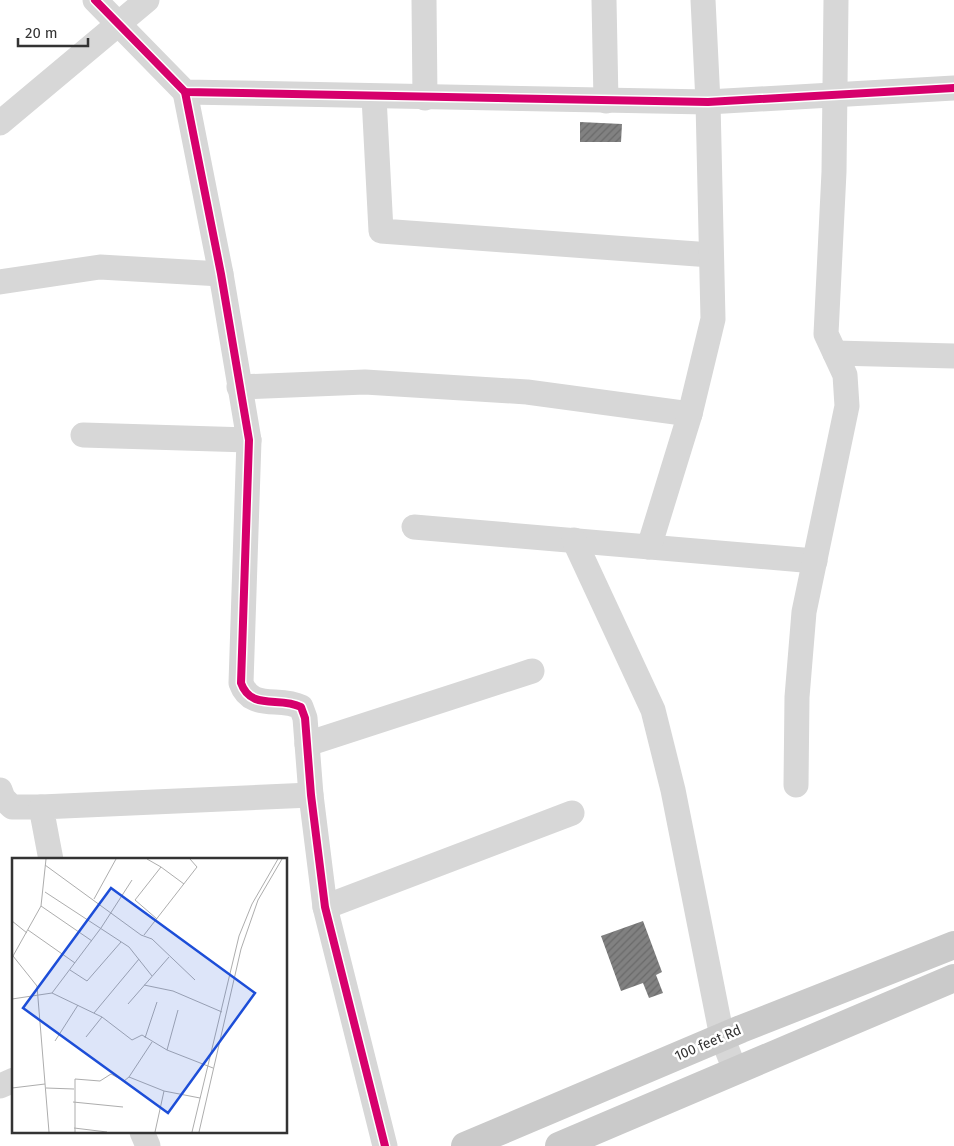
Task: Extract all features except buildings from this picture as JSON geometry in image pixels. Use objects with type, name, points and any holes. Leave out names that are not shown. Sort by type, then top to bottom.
[{"type":"main road","name":"100 feet Rd","points":[[465,1146],[722,1037],[954,945]]},
{"type":"main road","points":[[559,1146],[954,978]]},
{"type":"street","points":[[95,0],[185,92],[221,274],[249,440],[241,683],[245,694],[255,700],[292,703],[301,708],[305,718],[311,795],[325,907],[385,1146]]},
{"type":"street","points":[[0,123],[147,0]]},
{"type":"street","points":[[424,0],[425,98]]},
{"type":"street","points":[[604,0],[606,101]]},
{"type":"street","points":[[649,547],[690,414],[713,319],[708,102],[702,0]]},
{"type":"street","points":[[796,786],[798,688],[804,612],[847,406],[845,374],[826,334],[835,95],[836,0]]},
{"type":"street","points":[[185,92],[708,102],[954,88]]},
{"type":"street","points":[[374,97],[381,232],[711,255]]},
{"type":"street","points":[[0,282],[100,268],[221,274]]},
{"type":"street","points":[[835,352],[954,356]]},
{"type":"street","points":[[239,387],[384,383],[527,392],[690,414]]},
{"type":"street","points":[[84,434],[249,440]]},
{"type":"street","points":[[414,527],[815,561]]},
{"type":"street","points":[[574,540],[653,710],[673,790],[722,1037],[735,1070]]},
{"type":"street","points":[[307,744],[532,671]]},
{"type":"street","points":[[0,790],[3,798],[12,807],[311,795]]},
{"type":"street","points":[[41,807],[51,858]]},
{"type":"street","points":[[325,907],[572,812]]},
{"type":"street","points":[[0,1086],[12,1081]]},
{"type":"street","points":[[143,1134],[148,1146]]},
{"type":"cycle path","points":[[95,0],[185,92],[708,102],[954,88]]},
{"type":"cycle path","points":[[185,92],[221,274],[249,440],[241,683],[246,692],[259,700],[293,704],[301,707],[305,718],[311,795],[325,907],[385,1146]]}]
